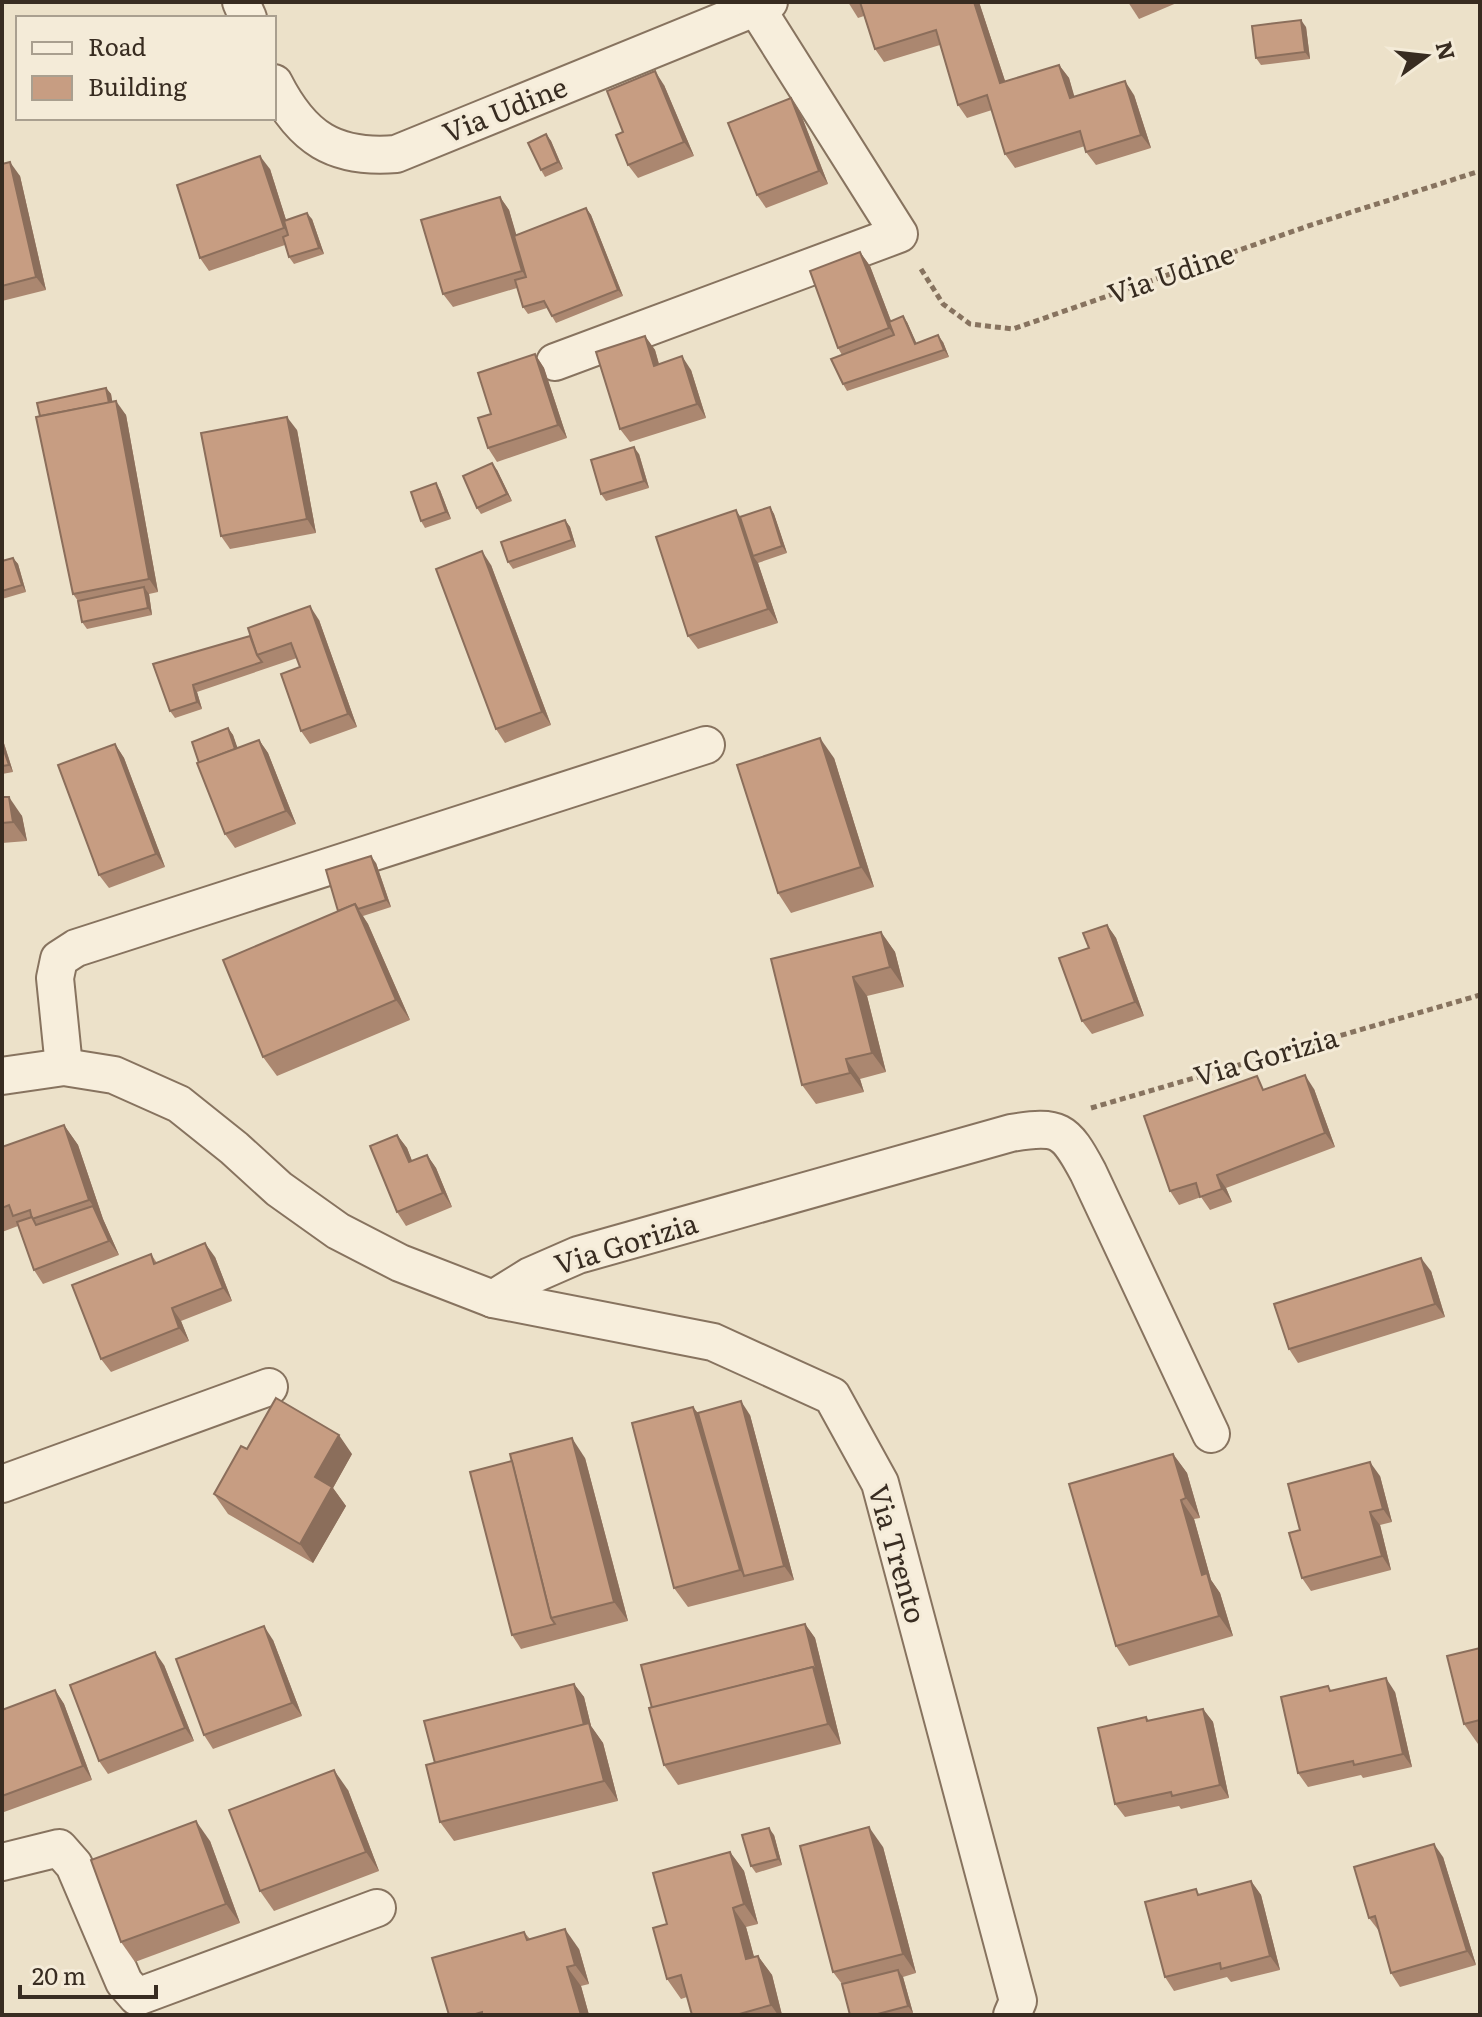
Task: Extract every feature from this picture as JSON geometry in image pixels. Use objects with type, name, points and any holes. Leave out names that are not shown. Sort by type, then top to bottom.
[{"type":"street","name":"Via Udine","points":[[276,86],[301,124],[321,141],[346,153],[369,156],[396,154],[763,5],[899,234]]},
{"type":"street","points":[[555,362],[899,234]]},
{"type":"street","points":[[64,1067],[55,978],[59,959],[76,948],[706,745]]},
{"type":"street","points":[[2,1076],[64,1067],[114,1075],[179,1104],[279,1189],[338,1231],[400,1263],[493,1299]]},
{"type":"street","name":"Via Gorizia","points":[[493,1299],[530,1276],[578,1255],[1011,1133],[1039,1128],[1057,1131]]},
{"type":"street","points":[[1057,1131],[1076,1149],[1088,1172],[1211,1434]]},
{"type":"street","name":"Via Trento","points":[[493,1299],[713,1342],[832,1396],[880,1483],[1018,2001],[1012,2015]]},
{"type":"street","points":[[2,1484],[269,1387]]},
{"type":"street","points":[[2,1862],[59,1848],[74,1865],[124,1982],[137,1997],[377,1908]]},
{"type":"path","name":"Via Udine","points":[[899,234],[943,304],[970,324],[1013,329],[1308,226],[1480,171]]},
{"type":"path","name":"Via Gorizia","points":[[1057,1131],[1081,1110],[1480,995]]},
{"type":"building","points":[[860,2],[974,2],[1000,83],[1059,65],[1070,98],[1125,81],[1141,135],[1086,152],[1080,131],[1005,154],[987,95],[958,105],[936,30],[875,49]]},
{"type":"building","points":[[1301,20],[1305,52],[1256,58],[1252,26]]},
{"type":"building","points":[[655,71],[684,142],[628,165],[616,135],[623,132],[607,91]]},
{"type":"building","points":[[791,98],[819,171],[757,195],[728,123]]},
{"type":"building","points":[[546,134],[558,162],[541,170],[528,143]]},
{"type":"building","points":[[260,156],[284,228],[200,258],[177,185]]},
{"type":"building","points":[[10,162],[36,277],[2,286],[2,164]]},
{"type":"building","points":[[500,197],[522,271],[443,294],[421,220]]},
{"type":"building","points":[[586,208],[618,290],[552,316],[544,301],[523,307],[515,280],[526,277],[514,236]]},
{"type":"building","points":[[307,213],[319,248],[289,257],[283,237],[288,235],[284,221]]},
{"type":"building","points":[[860,252],[889,328],[838,348],[810,271]]},
{"type":"building","points":[[903,316],[915,344],[938,335],[944,350],[843,384],[831,359],[894,335],[889,322]]},
{"type":"building","points":[[645,336],[654,366],[682,356],[697,404],[620,429],[596,352]]},
{"type":"building","points":[[535,354],[558,425],[488,448],[478,418],[491,414],[478,373]]},
{"type":"building","points":[[106,388],[109,403],[40,416],[37,403]]},
{"type":"building","points":[[116,401],[149,579],[73,594],[36,417]]},
{"type":"building","points":[[287,417],[307,519],[221,536],[201,433]]},
{"type":"building","points":[[634,447],[644,481],[601,494],[591,460]]},
{"type":"building","points":[[492,463],[507,494],[477,508],[463,476]]},
{"type":"building","points":[[436,483],[446,512],[421,521],[411,492]]},
{"type":"building","points":[[770,507],[782,546],[753,556],[740,517]]},
{"type":"building","points":[[736,510],[768,609],[688,636],[656,537]]},
{"type":"building","points":[[565,520],[572,540],[508,562],[501,542]]},
{"type":"building","points":[[482,551],[542,712],[496,729],[436,569]]},
{"type":"building","points":[[13,558],[22,585],[2,591],[2,561]]},
{"type":"building","points":[[144,587],[148,608],[82,622],[78,601]]},
{"type":"building","points":[[310,606],[348,714],[301,731],[281,674],[300,667],[291,643],[257,655],[248,628]]},
{"type":"building","points":[[250,636],[262,662],[193,685],[197,702],[170,711],[153,664]]},
{"type":"building","points":[[228,728],[235,749],[199,763],[192,742]]},
{"type":"building","points":[[820,738],[861,867],[778,893],[737,765]]},
{"type":"building","points":[[259,740],[286,811],[225,834],[197,763]]},
{"type":"building","points":[[115,744],[156,854],[99,875],[58,765]]},
{"type":"building","points":[[2,745],[9,765],[2,766]]},
{"type":"building","points":[[2,797],[9,797],[13,822],[2,823]]},
{"type":"building","points":[[371,856],[386,900],[358,909],[355,904],[338,911],[326,870]]},
{"type":"building","points":[[355,904],[396,1000],[263,1057],[223,960]]},
{"type":"building","points":[[1107,925],[1135,1002],[1082,1021],[1059,958],[1089,948],[1083,933]]},
{"type":"building","points":[[881,932],[890,967],[853,977],[872,1053],[846,1059],[850,1073],[802,1085],[771,959]]},
{"type":"building","points":[[1305,1075],[1325,1133],[1217,1175],[1222,1189],[1200,1197],[1196,1183],[1170,1191],[1144,1116],[1257,1076],[1263,1090]]},
{"type":"building","points":[[64,1125],[89,1200],[32,1219],[30,1210],[13,1216],[9,1205],[2,1208],[2,1147]]},
{"type":"building","points":[[397,1135],[409,1162],[427,1155],[443,1193],[397,1212],[370,1146]]},
{"type":"building","points":[[93,1206],[109,1241],[34,1270],[17,1222],[32,1217],[36,1225]]},
{"type":"building","points":[[205,1243],[223,1288],[172,1308],[179,1328],[101,1359],[72,1285],[151,1254],[154,1264]]},
{"type":"building","points":[[1421,1258],[1435,1304],[1289,1349],[1274,1304]]},
{"type":"building","points":[[276,1398],[339,1435],[315,1477],[332,1487],[300,1544],[214,1494],[241,1446],[247,1449]]},
{"type":"building","points":[[741,1401],[784,1566],[744,1576],[698,1413]]},
{"type":"building","points":[[693,1407],[740,1570],[674,1588],[632,1423]]},
{"type":"building","points":[[572,1438],[614,1602],[551,1618],[510,1454]]},
{"type":"building","points":[[1173,1454],[1186,1498],[1181,1500],[1202,1575],[1207,1573],[1219,1616],[1116,1646],[1069,1484]]},
{"type":"building","points":[[512,1461],[555,1624],[512,1635],[470,1472]]},
{"type":"building","points":[[1370,1462],[1383,1509],[1370,1512],[1382,1556],[1302,1578],[1289,1533],[1300,1530],[1288,1484]]},
{"type":"building","points":[[805,1624],[817,1673],[813,1667],[652,1708],[641,1665]]},
{"type":"building","points":[[264,1626],[292,1703],[204,1735],[176,1659]]},
{"type":"building","points":[[1480,1648],[1480,1720],[1464,1724],[1447,1656]]},
{"type":"building","points":[[155,1652],[185,1728],[99,1761],[70,1685]]},
{"type":"building","points":[[813,1667],[828,1724],[664,1765],[649,1708]]},
{"type":"building","points":[[1386,1678],[1403,1754],[1298,1773],[1281,1697],[1328,1686],[1330,1691]]},
{"type":"building","points":[[574,1684],[584,1725],[435,1763],[424,1721]]},
{"type":"building","points":[[55,1690],[83,1766],[2,1796],[2,1710]]},
{"type":"building","points":[[1203,1709],[1220,1785],[1115,1804],[1098,1728]]},
{"type":"building","points":[[589,1723],[604,1781],[440,1822],[426,1765]]},
{"type":"building","points":[[334,1770],[366,1852],[260,1891],[229,1810]]},
{"type":"building","points":[[196,1821],[226,1904],[121,1942],[91,1860]]},
{"type":"building","points":[[869,1827],[903,1954],[833,1972],[800,1846]]},
{"type":"building","points":[[769,1828],[778,1859],[751,1866],[742,1835]]},
{"type":"building","points":[[1434,1844],[1467,1951],[1391,1973],[1375,1916],[1369,1918],[1354,1867]]},
{"type":"building","points":[[730,1852],[744,1904],[733,1908],[746,1959],[758,1956],[771,2005],[736,2015],[692,2015],[681,1975],[667,1979],[653,1928],[667,1924],[653,1873]]},
{"type":"building","points":[[1251,1881],[1270,1956],[1221,1969],[1220,1963],[1165,1977],[1145,1902],[1196,1889],[1198,1895]]},
{"type":"building","points":[[565,1929],[575,1965],[567,1967],[581,2015],[482,2015],[482,2012],[449,2015],[432,1958],[524,1932],[527,1940]]},
{"type":"building","points":[[898,1970],[908,2006],[874,2015],[850,2015],[842,1984]]}]
